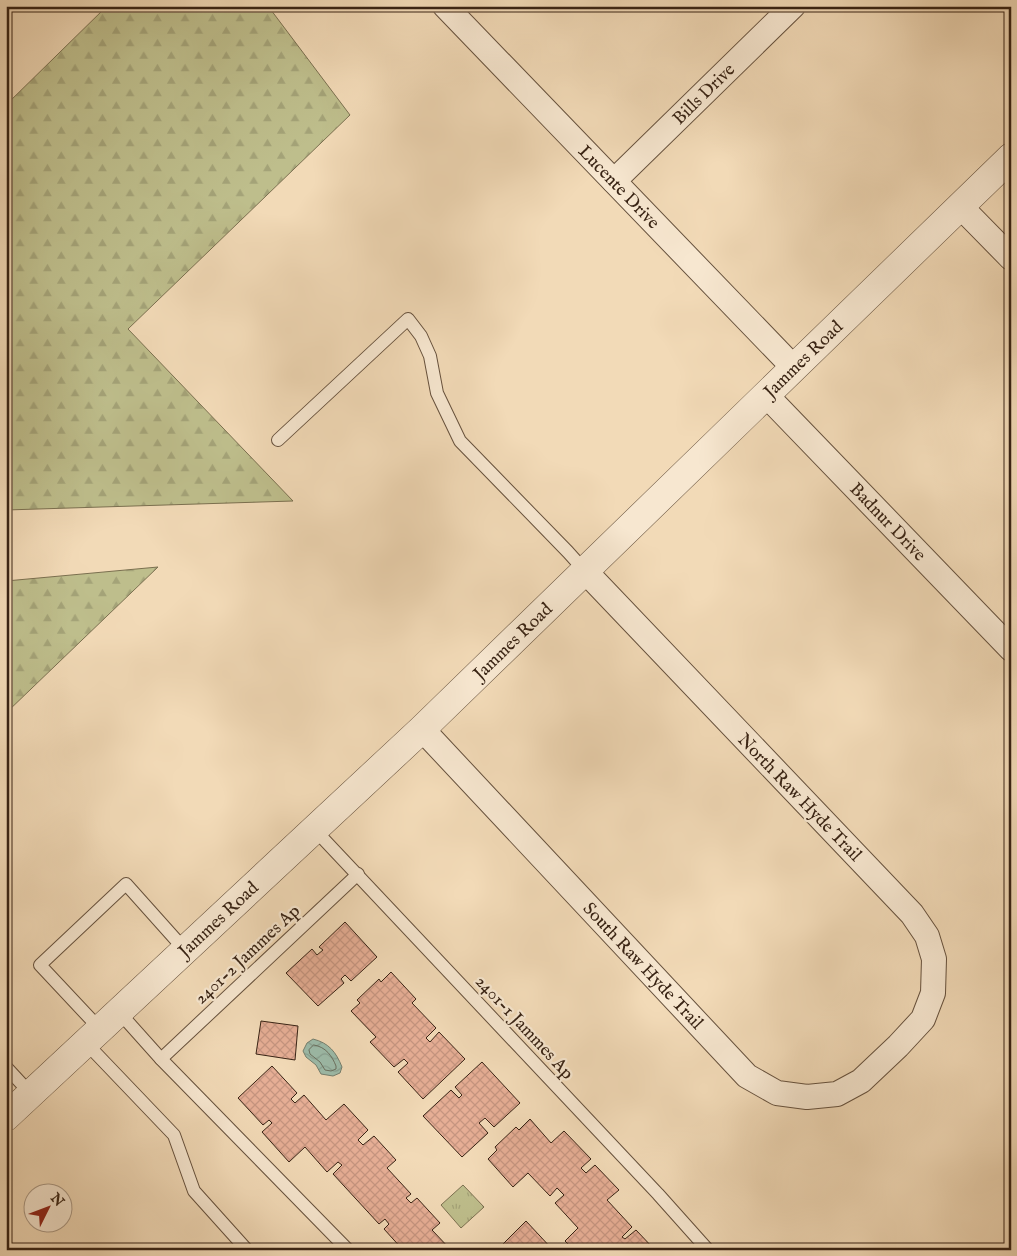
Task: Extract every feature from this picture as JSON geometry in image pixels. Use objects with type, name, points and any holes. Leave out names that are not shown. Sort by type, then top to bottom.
[{"type":"street","name":"Lucente Drive","points":[[444,6],[794,368]]},
{"type":"street","name":"Bills Drive","points":[[614,181],[793,6]]},
{"type":"street","name":"Jammes Road","points":[[6,1117],[422,729],[1011,157]]},
{"type":"street","points":[[960,206],[1011,258]]},
{"type":"street","name":"Badnur Drive","points":[[766,395],[1011,649]]},
{"type":"street","name":"North Raw Hyde Trail","points":[[585,571],[912,914],[927,936],[934,959],[933,993],[923,1019],[898,1046]]},
{"type":"street","name":"South Raw Hyde Trail","points":[[422,729],[747,1076],[778,1093],[807,1097],[837,1094],[861,1081],[898,1046]]},
{"type":"lane","points":[[278,440],[408,319],[421,336],[430,356],[437,393],[460,441],[585,571]]},
{"type":"lane","name":"2401-1 Jammes Ap","points":[[315,830],[708,1250]]},
{"type":"lane","name":"2401-2 Jammes Ap","points":[[161,1059],[358,874]]},
{"type":"lane","points":[[185,950],[126,884],[40,965],[102,1028],[174,1135],[194,1191],[247,1250]]},
{"type":"lane","points":[[102,1028],[161,1059],[348,1250]]},
{"type":"lane","points":[[6,1067],[31,1094]]},
{"type":"green space","points":[[107,6],[268,6],[350,115],[128,329],[293,501],[6,510],[6,105]]},
{"type":"green space","points":[[158,567],[6,713],[6,581]]},
{"type":"green space","points":[[463,1185],[484,1207],[461,1228],[441,1205]]},
{"type":"water","points":[[313,1039],[328,1046],[334,1053],[342,1067],[340,1073],[333,1076],[321,1074],[316,1065],[306,1057],[303,1051],[307,1043]]},
{"type":"building","points":[[345,922],[377,957],[351,981],[345,975],[341,979],[344,983],[318,1006],[286,973],[312,949],[317,955],[323,950],[319,947]]},
{"type":"building","points":[[391,972],[416,999],[412,1003],[436,1028],[426,1038],[430,1042],[439,1032],[465,1059],[423,1099],[398,1072],[408,1063],[404,1059],[394,1067],[370,1042],[376,1037],[351,1011],[360,1003],[357,1000],[379,979],[381,982]]},
{"type":"building","points":[[261,1021],[298,1026],[295,1060],[256,1054]]},
{"type":"building","points":[[482,1062],[520,1103],[494,1127],[485,1118],[479,1123],[488,1133],[462,1157],[423,1116],[451,1090],[459,1098],[462,1095],[455,1087]]},
{"type":"building","points":[[272,1066],[297,1093],[291,1099],[295,1103],[304,1095],[326,1120],[344,1104],[368,1130],[358,1140],[363,1145],[374,1136],[396,1160],[387,1168],[411,1194],[406,1198],[411,1203],[417,1198],[440,1223],[432,1230],[451,1250],[403,1250],[384,1229],[389,1224],[385,1219],[379,1224],[333,1174],[342,1165],[338,1162],[327,1172],[305,1147],[289,1162],[262,1132],[272,1123],[269,1120],[263,1125],[238,1098]]},
{"type":"building","points":[[530,1119],[551,1143],[564,1131],[591,1159],[581,1168],[586,1173],[595,1165],[619,1190],[607,1200],[632,1227],[622,1237],[625,1239],[636,1230],[655,1250],[574,1250],[565,1241],[578,1228],[555,1203],[564,1195],[557,1188],[550,1196],[528,1173],[513,1187],[488,1159],[497,1150],[495,1147],[516,1127],[519,1130]]},
{"type":"building","points":[[526,1221],[553,1250],[505,1250],[501,1246]]}]
